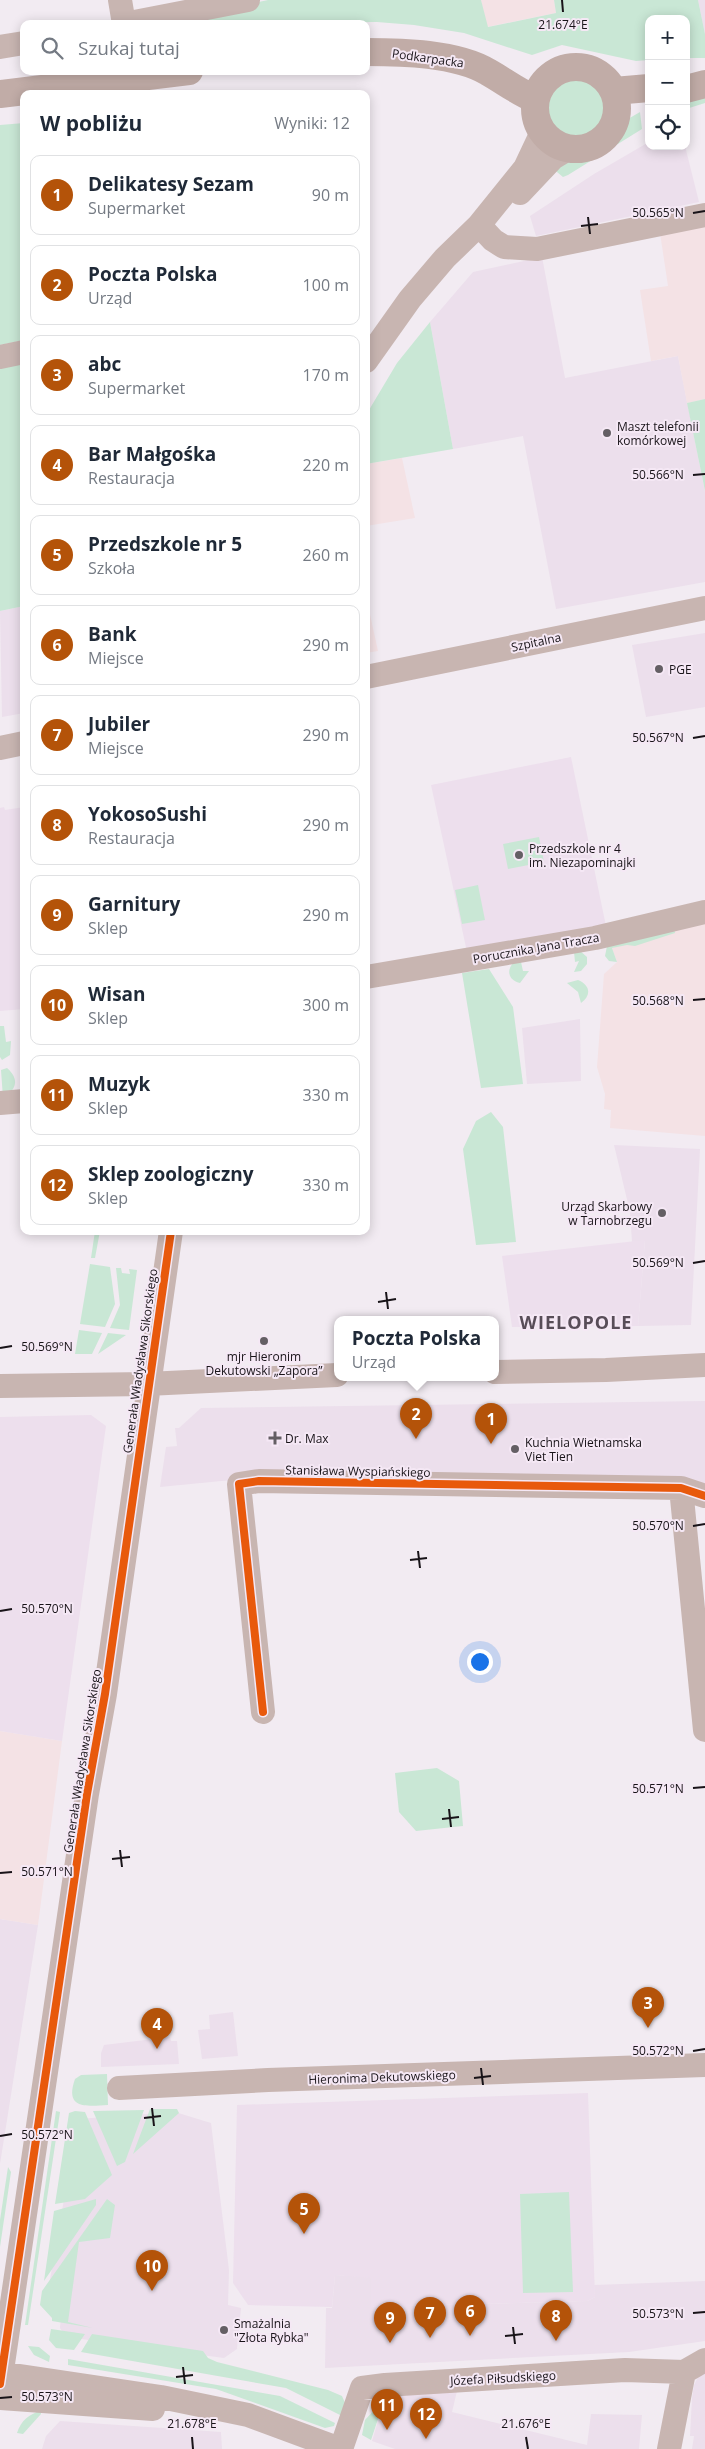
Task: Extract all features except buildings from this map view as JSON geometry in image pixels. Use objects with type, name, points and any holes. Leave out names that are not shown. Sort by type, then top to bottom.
[{"type":"main road","name":"Podkarpacka","points":[[370,52],[430,56],[473,65],[488,72],[502,70],[539,90]]},
{"type":"main road","points":[[581,67],[594,71],[606,79],[616,100],[614,123],[607,135],[596,144],[583,149],[568,149],[550,140],[542,132],[537,122],[539,90],[554,73],[567,68],[581,67]]},
{"type":"main road","points":[[33,90],[156,75]]},
{"type":"main road","points":[[690,88],[705,84]]},
{"type":"main road","points":[[616,100],[645,89]]},
{"type":"main road","points":[[0,94],[20,92]]},
{"type":"main road","points":[[616,100],[645,102]]},
{"type":"street","points":[[120,0],[123,20]]},
{"type":"street","points":[[145,20],[248,0]]},
{"type":"street","points":[[0,47],[20,44]]},
{"type":"street","points":[[373,335],[410,299],[446,258],[479,225],[525,168],[542,132]]},
{"type":"street","points":[[479,225],[500,211],[553,158],[568,149]]},
{"type":"street","points":[[479,225],[504,247],[537,249],[705,215]]},
{"type":"street","points":[[0,357],[20,353]]},
{"type":"street","name":"Szpitalna","points":[[370,676],[705,608]]},
{"type":"street","points":[[0,748],[20,744]]},
{"type":"street","name":"Porucznika Jana Tracza","points":[[370,977],[595,938],[705,912]]},
{"type":"street","points":[[0,1103],[20,1101]]},
{"type":"street","name":"Generała Władysława Sikorskiego","points":[[1,2377],[81,1830],[105,1694],[147,1384],[170,1235]]},
{"type":"street","points":[[499,1372],[606,1370],[705,1365]]},
{"type":"street","points":[[606,1370],[705,1378]]},
{"type":"street","points":[[0,1386],[147,1384],[334,1374]]},
{"type":"street","name":"Stanisława Wyspiańskiego","points":[[263,1712],[239,1484],[259,1481],[681,1488],[705,1496]]},
{"type":"street","points":[[681,1488],[705,1730]]},
{"type":"street","name":"Hieronima Dekutowskiego","points":[[119,2088],[268,2080],[705,2066]]},
{"type":"street","points":[[669,2449],[684,2372],[705,2360]]},
{"type":"street","name":"Józefa Piłsudskiego","points":[[341,2449],[362,2388],[625,2370],[684,2372]]},
{"type":"street","points":[[1,2377],[161,2397],[248,2415],[341,2449]]},
{"type":"street","points":[[0,2398],[248,2415]]},
{"type":"shaded area","points":[[481,0],[554,0],[556,13],[487,27]]},
{"type":"shaded area","points":[[698,0],[705,0],[705,34]]},
{"type":"shaded area","points":[[645,144],[645,150],[686,150],[699,202],[536,236],[530,216],[594,174]]},
{"type":"shaded area","points":[[705,224],[705,399],[687,403],[678,356],[651,361],[640,290],[668,286],[660,233]]},
{"type":"shaded area","points":[[542,257],[565,378],[678,356],[705,492],[705,582],[556,609],[523,436],[453,449],[430,322],[473,272]]},
{"type":"shaded area","points":[[402,458],[415,518],[370,525],[370,463]]},
{"type":"shaded area","points":[[20,607],[20,714],[2,717],[0,611]]},
{"type":"shaded area","points":[[370,614],[378,651],[370,652]]},
{"type":"shaded area","points":[[705,633],[705,707],[646,717],[632,645]]},
{"type":"shaded area","name":"Przedszkole nr 4 im. Niezapominajki","points":[[571,757],[606,926],[467,952],[431,785]]},
{"type":"shaded area","points":[[4,807],[5,810],[20,808],[20,1009],[0,1011],[0,808]]},
{"type":"shaded area","points":[[705,919],[705,1136],[610,1128],[611,1110],[604,1109],[605,1094],[597,1067],[604,974],[617,962],[612,948]]},
{"type":"shaded area","points":[[580,1019],[581,1081],[527,1084],[522,1028]]},
{"type":"shaded area","points":[[614,1145],[700,1149],[691,1325],[638,1326],[645,1241],[632,1242],[630,1212]]},
{"type":"shaded area","points":[[645,1240],[638,1326],[512,1327],[502,1256]]},
{"type":"shaded area","points":[[705,1401],[705,1489],[242,1479],[160,1487],[166,1447],[177,1446],[175,1428],[179,1428],[201,1408]]},
{"type":"shaded area","points":[[91,1415],[106,1426],[62,1741],[0,1731],[0,1417]]},
{"type":"shaded area","points":[[0,1731],[62,1741],[38,1925],[0,1919]]},
{"type":"shaded area","points":[[0,1919],[38,1925],[0,2164]]},
{"type":"shaded area","points":[[233,2012],[238,2056],[202,2059],[198,2030],[210,2029],[209,2015]]},
{"type":"shaded area","points":[[170,2037],[171,2041],[177,2041],[179,2064],[101,2067],[101,2053],[104,2045]]},
{"type":"shaded area","points":[[588,2093],[595,2297],[587,2301],[371,2307],[371,2278],[335,2275],[332,2307],[248,2305],[233,2283],[237,2105]]},
{"type":"shaded area","points":[[175,2112],[211,2123],[229,2270],[228,2305],[241,2308],[237,2349],[224,2358],[66,2337],[60,2328],[62,2307],[48,2291],[78,2119]]},
{"type":"shaded area","points":[[335,2275],[371,2277],[372,2307],[587,2301],[595,2297],[594,2285],[705,2281],[705,2341],[629,2352],[325,2368],[326,2308],[332,2308]]},
{"type":"shaded area","points":[[705,2371],[705,2449],[692,2449],[694,2436],[690,2436],[694,2385],[699,2375]]},
{"type":"shaded area","points":[[457,2391],[452,2412],[587,2445],[591,2414],[642,2415],[639,2449],[395,2449],[372,2441],[386,2394]]},
{"type":"shaded area","points":[[60,2421],[221,2432],[222,2449],[42,2449],[46,2436]]},
{"type":"green space","points":[[268,0],[481,0],[488,27],[556,13],[554,0],[698,0],[705,34],[705,58],[690,58],[690,15],[645,15],[645,60],[636,61],[562,45],[532,55],[464,33],[414,25],[370,22],[370,20],[177,20]]},
{"type":"green space","points":[[577,80],[593,85],[601,93],[606,109],[601,125],[593,133],[577,138],[561,133],[553,125],[548,109],[553,93],[561,85]]},
{"type":"green space","points":[[705,96],[705,103],[690,108],[690,100]]},
{"type":"green space","points":[[640,112],[642,129],[568,175],[563,177],[552,168],[573,157],[596,153],[607,146],[628,119]]},
{"type":"green space","points":[[20,123],[20,341],[0,345],[0,125]]},
{"type":"green space","points":[[430,322],[453,449],[370,463],[370,408],[397,363]]},
{"type":"green space","points":[[20,362],[20,607],[0,611],[0,366]]},
{"type":"green space","points":[[705,399],[705,491],[687,403]]},
{"type":"green space","points":[[539,837],[544,862],[508,869],[503,844]]},
{"type":"green space","points":[[478,885],[485,920],[462,924],[455,890]]},
{"type":"green space","points":[[674,928],[675,933],[635,946],[627,945],[612,948],[617,962],[609,961],[605,956],[607,946]]},
{"type":"green space","points":[[579,950],[587,957],[587,964],[581,971],[574,972],[579,961],[575,962],[574,952]]},
{"type":"green space","points":[[514,962],[521,962],[523,971],[529,971],[520,983],[513,980],[509,974],[511,965]]},
{"type":"green space","points":[[489,969],[513,1007],[523,1084],[481,1088],[462,973]]},
{"type":"green space","points":[[578,980],[588,990],[587,997],[581,1003],[578,992],[567,983]]},
{"type":"green space","points":[[0,1026],[4,1026],[6,1042],[11,1041],[10,1055],[2,1060],[0,1057]]},
{"type":"green space","points":[[7,1068],[14,1077],[15,1085],[11,1092],[3,1098],[1,1070]]},
{"type":"green space","points":[[491,1112],[503,1127],[516,1242],[476,1245],[463,1149],[476,1121]]},
{"type":"green space","points":[[94,1235],[99,1235],[95,1258],[91,1258]]},
{"type":"green space","points":[[90,1264],[110,1267],[115,1304],[105,1327],[80,1324]]},
{"type":"green space","points":[[116,1268],[121,1268],[122,1273],[130,1274],[129,1269],[137,1270],[129,1330],[110,1328],[120,1305]]},
{"type":"green space","points":[[79,1330],[102,1333],[92,1354],[75,1354]]},
{"type":"green space","points":[[108,1333],[126,1335],[98,1354]]},
{"type":"green space","points":[[437,1768],[459,1781],[463,1826],[416,1831],[399,1812],[395,1773]]},
{"type":"green space","points":[[107,2074],[108,2105],[92,2106],[75,2101],[72,2089],[75,2079],[81,2075]]},
{"type":"green space","points":[[150,2109],[177,2109],[179,2113],[133,2154]]},
{"type":"green space","points":[[144,2110],[125,2162],[117,2166],[93,2111]]},
{"type":"green space","points":[[56,2111],[60,2112],[28,2325],[25,2325]]},
{"type":"green space","points":[[75,2111],[85,2112],[112,2175],[85,2199],[55,2204],[69,2113]]},
{"type":"green space","points":[[8,2167],[11,2172],[0,2247],[0,2220]]},
{"type":"green space","points":[[569,2192],[573,2292],[523,2293],[520,2194]]},
{"type":"green space","points":[[96,2199],[96,2205],[44,2281],[54,2211]]},
{"type":"green space","points":[[107,2199],[115,2205],[110,2238],[79,2242],[68,2322],[93,2328],[52,2321],[52,2318],[40,2305],[42,2291]]},
{"type":"green space","points":[[51,2329],[85,2334],[74,2350],[56,2348],[49,2340]]},
{"type":"green space","points":[[92,2334],[203,2351],[208,2358],[217,2362],[328,2390],[342,2396],[346,2405],[344,2417],[286,2388],[81,2352]]},
{"type":"green space","points":[[28,2346],[39,2347],[50,2356],[49,2362],[34,2355]]},
{"type":"green space","points":[[68,2359],[280,2396],[335,2423],[334,2426],[325,2428],[216,2389],[68,2365]]},
{"type":"green space","points":[[385,2398],[371,2440],[362,2435],[365,2420]]},
{"type":"green space","points":[[41,2410],[41,2414],[23,2434],[17,2433],[26,2418]]},
{"type":"cycle path","points":[[0,2384],[87,1794],[105,1694],[170,1235]]},
{"type":"cycle path","points":[[263,1712],[239,1484],[259,1481],[681,1488],[705,1496]]},
{"type":"place","name":"Maszt telefonii komórkowej","points":[[607,433]]},
{"type":"place","name":"PGE","points":[[659,669]]},
{"type":"place","name":"Przedszkole nr 4 im. Niezapominajki","points":[[519,855]]},
{"type":"place","name":"Urząd Skarbowy w Tarnobrzegu","points":[[662,1213]]},
{"type":"place","name":"mjr Hieronim Dekutowski „Zapora”","points":[[264,1341]]},
{"type":"place","name":"Dr. Max","points":[[275,1438]]},
{"type":"place","name":"Poczta Polska","points":[[416,1439]]},
{"type":"place","name":"Delikatesy Sezam","points":[[491,1444]]},
{"type":"place","name":"Kuchnia Wietnamska Viet Tien","points":[[515,1449]]},
{"type":"place","name":"abc","points":[[648,2028]]},
{"type":"place","name":"Bar Małgośka","points":[[157,2049]]},
{"type":"place","name":"Przedszkole nr 5","points":[[304,2234]]},
{"type":"place","name":"Wisan","points":[[152,2291]]},
{"type":"place","name":"Smażalnia \"Złota Rybka\"","points":[[224,2330]]},
{"type":"place","name":"Bank","points":[[470,2336]]},
{"type":"place","name":"Jubiler","points":[[430,2338]]},
{"type":"place","name":"YokosoSushi","points":[[556,2341]]},
{"type":"place","name":"Garnitury","points":[[390,2343]]},
{"type":"place","name":"Muzyk","points":[[387,2430]]},
{"type":"place","name":"Sklep zoologiczny","points":[[426,2439]]},
{"type":"district","name":"WIELOPOLE","points":[[576,1322]]}]
